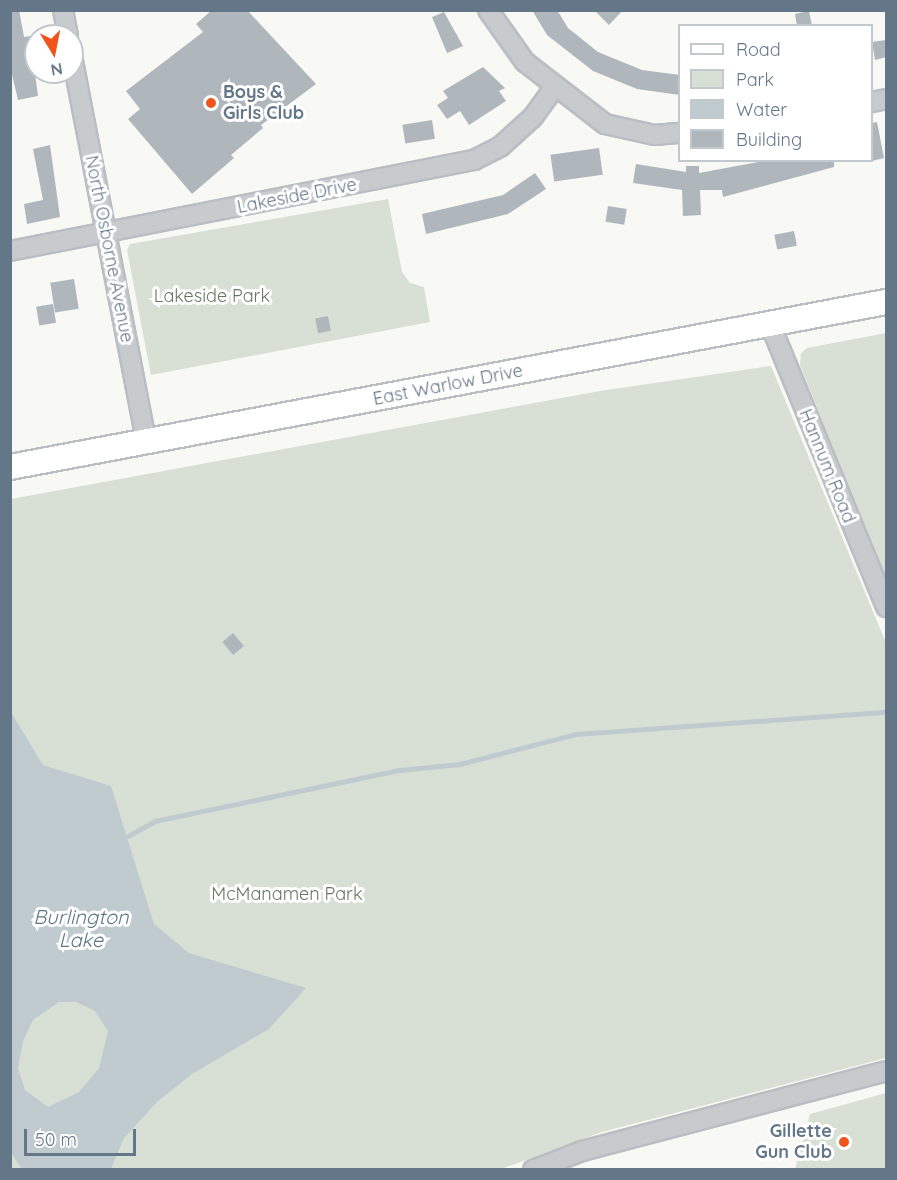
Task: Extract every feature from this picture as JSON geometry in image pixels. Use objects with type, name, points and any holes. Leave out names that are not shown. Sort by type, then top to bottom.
[{"type":"street","points":[[488,10],[525,62],[605,124],[655,135],[678,133]]},
{"type":"street","name":"North Osborne Avenue","points":[[77,84],[146,442]]},
{"type":"street","name":"Lakeside Drive","points":[[10,251],[474,160],[501,146],[533,117],[555,87]]},
{"type":"street","name":"East Warlow Drive","points":[[10,467],[886,302]]},
{"type":"street","name":"Hannum Road","points":[[770,324],[886,607]]},
{"type":"street","points":[[533,1170],[582,1151],[886,1071]]},
{"type":"green space","name":"Lakeside Park","points":[[388,199],[402,272],[410,283],[424,287],[430,322],[151,375],[127,250],[130,244]]},
{"type":"green space","points":[[886,333],[886,579],[800,365],[801,353],[807,348]]},
{"type":"green space","name":"McManamen Park","points":[[771,366],[886,643],[886,1058],[602,1132],[501,1169],[11,1170],[11,499],[600,391]]},
{"type":"green space","name":"Gillette Gun Club","points":[[886,1093],[886,1169],[795,1169],[810,1114]]},
{"type":"water","name":"Burlington Lake","points":[[11,712],[43,765],[111,786],[154,924],[189,953],[306,988],[269,1029],[192,1074],[158,1101],[124,1138],[111,1169],[22,1169],[11,1153]],"holes":[[[59,1002],[76,1002],[95,1011],[108,1031],[99,1068],[79,1092],[48,1107],[25,1090],[18,1068],[23,1041],[33,1020]]]},
{"type":"building","points":[[10,10],[19,10],[24,37],[24,84],[36,84],[38,96],[18,100],[10,66]]},
{"type":"building","name":"Boys & Girls Club","points":[[212,10],[247,10],[316,84],[261,125],[263,128],[231,155],[234,158],[192,194],[128,119],[140,109],[126,91],[203,32],[196,24]]},
{"type":"building","points":[[532,10],[557,10],[568,28],[598,52],[642,70],[678,75],[678,95],[637,89],[593,71],[547,35]]},
{"type":"building","points":[[594,10],[623,10],[609,25]]},
{"type":"building","points":[[809,11],[812,24],[797,24],[795,14]]},
{"type":"building","points":[[444,12],[463,46],[447,53],[432,17]]},
{"type":"building","points":[[886,40],[886,57],[875,60],[873,42]]},
{"type":"building","points":[[483,67],[505,88],[499,91],[506,101],[469,125],[460,111],[447,119],[437,105],[448,98],[443,91]]},
{"type":"building","points":[[432,120],[435,139],[405,143],[402,125]]},
{"type":"building","points":[[877,122],[884,158],[873,161],[873,123]]},
{"type":"building","points":[[50,145],[60,217],[27,224],[24,204],[43,200],[33,149]]},
{"type":"building","points":[[599,148],[603,175],[554,182],[550,155]]},
{"type":"building","points":[[758,162],[834,162],[834,167],[723,197],[722,190],[700,190],[701,215],[683,216],[682,190],[633,183],[636,164],[686,172],[686,166],[699,166],[699,173]]},
{"type":"building","points":[[535,173],[546,189],[508,214],[426,234],[422,214],[503,195]]},
{"type":"building","points":[[608,206],[627,209],[624,225],[605,222]]},
{"type":"building","points":[[794,231],[797,246],[777,250],[774,235]]},
{"type":"building","points":[[74,279],[79,309],[55,312],[50,283]]},
{"type":"building","points":[[53,304],[56,323],[39,325],[36,307]]},
{"type":"building","points":[[328,316],[331,331],[318,333],[315,318]]},
{"type":"building","points":[[233,633],[244,646],[233,655],[222,642]]},
{"type":"waterway","points":[[128,836],[155,821],[400,770],[460,764],[576,734],[886,712]]},
{"type":"place","name":"Boys & Girls Club","points":[[211,103]]},
{"type":"place","name":"Gillette Gun Club","points":[[844,1142]]}]
